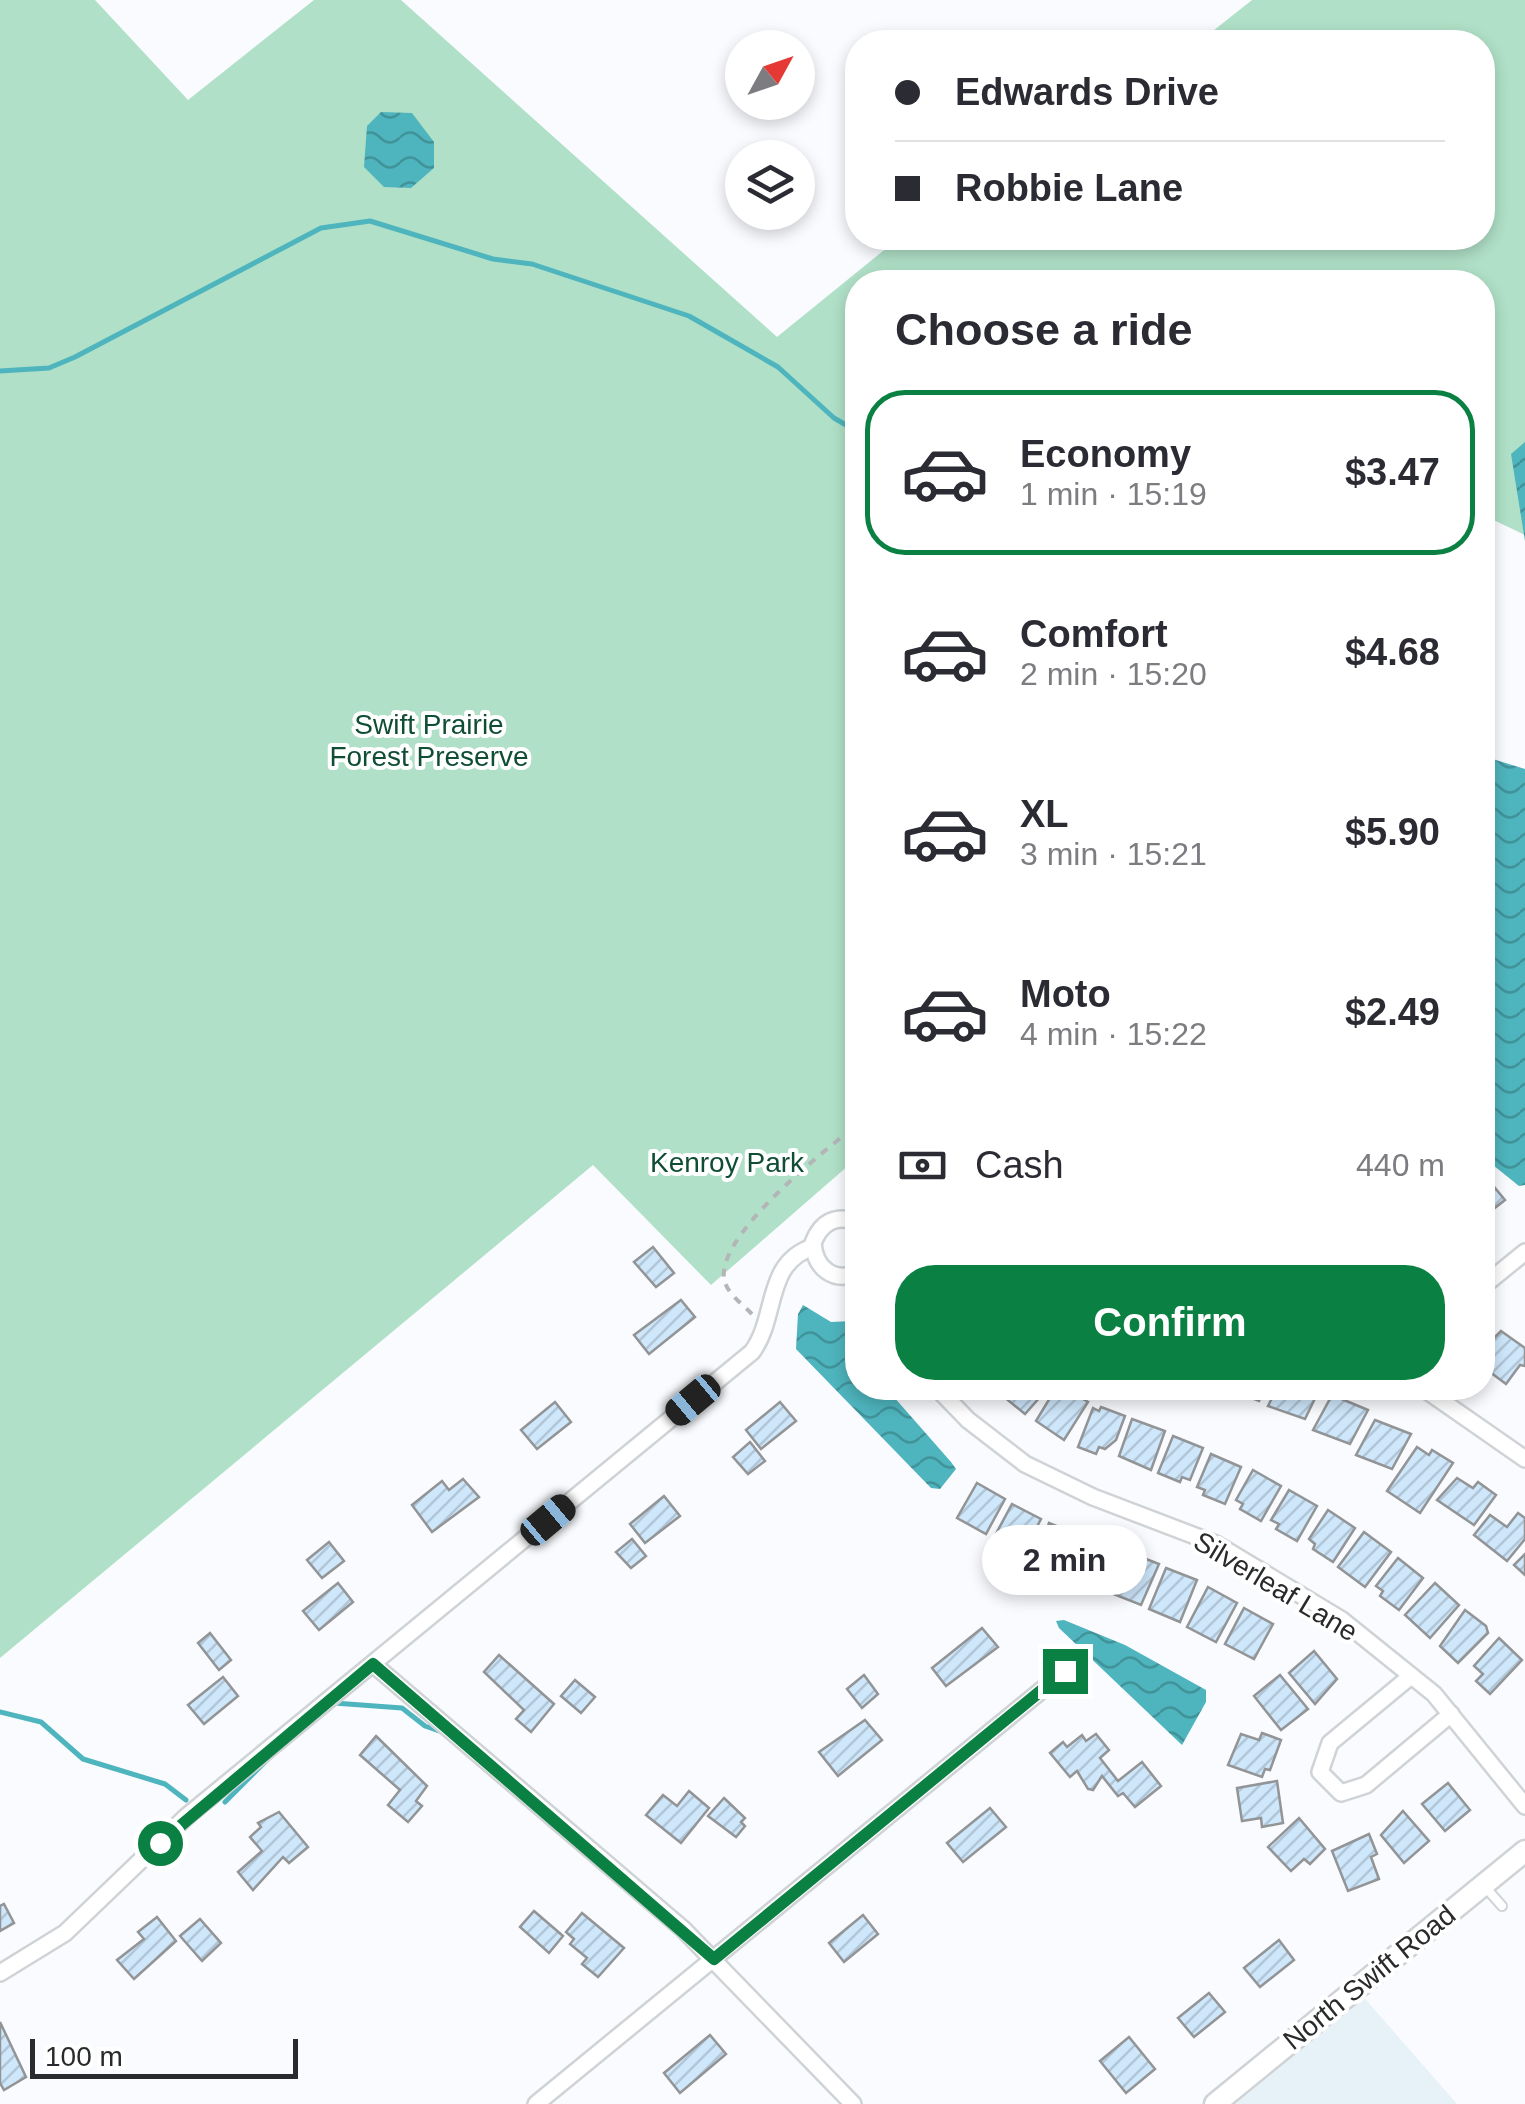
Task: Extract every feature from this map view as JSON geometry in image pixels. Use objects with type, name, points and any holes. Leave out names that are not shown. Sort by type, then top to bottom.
[{"type":"street","points":[[0,1973],[66,1933],[187,1816],[752,1352],[762,1338],[778,1276],[788,1260],[814,1247],[825,1224],[835,1218],[845,1220]]},
{"type":"street","points":[[814,1247],[819,1265],[828,1273],[845,1276]]},
{"type":"street","points":[[1495,1276],[1525,1252]]},
{"type":"street","name":"Silverleaf Lane","points":[[949,1400],[1024,1464],[1078,1490],[1216,1544],[1342,1620],[1451,1714],[1525,1806]]},
{"type":"street","points":[[1440,1400],[1525,1459]]},
{"type":"street","points":[[373,1664],[714,1959],[853,2104]]},
{"type":"street","points":[[536,2104],[1065,1671]]},
{"type":"street","points":[[1411,1676],[1330,1744],[1320,1772],[1341,1792],[1366,1786],[1451,1714]]},
{"type":"street","name":"North Swift Road","points":[[1215,2104],[1525,1851]]},
{"type":"lane","points":[[1482,1885],[1502,1906]]},
{"type":"path","points":[[753,1315],[726,1286],[724,1271],[730,1258],[768,1199],[845,1135]]},
{"type":"shaded area","points":[[1360,1993],[1457,2104],[1227,2104]]},
{"type":"green space","name":"Swift Prairie Forest Preserve","points":[[0,0],[95,0],[188,100],[314,0],[401,0],[777,337],[845,282],[845,1168],[711,1285],[593,1165],[0,1658]]},
{"type":"green space","name":"Swift Prairie Forest Preserve","points":[[1252,0],[1525,0],[1525,535],[1495,521],[1495,270],[860,270],[884,250],[1495,250],[1495,30],[1214,30]]},
{"type":"water","points":[[381,112],[412,113],[434,142],[434,168],[411,188],[384,187],[364,167],[367,126]]},
{"type":"water","points":[[1525,442],[1525,541],[1511,454]]},
{"type":"water","points":[[1495,760],[1525,769],[1525,1185],[1519,1186],[1495,1167]]},
{"type":"water","points":[[803,1305],[831,1322],[845,1321],[845,1399],[796,1349],[798,1314]]},
{"type":"water","points":[[846,1400],[897,1400],[956,1469],[940,1489],[931,1488]]},
{"type":"water","points":[[1064,1620],[1125,1645],[1206,1690],[1206,1702],[1182,1745],[1059,1628],[1056,1621]]},
{"type":"building","points":[[1495,1188],[1505,1200],[1495,1208]]},
{"type":"building","points":[[653,1247],[674,1273],[656,1287],[634,1262]]},
{"type":"building","points":[[681,1300],[695,1317],[649,1354],[634,1335]]},
{"type":"building","points":[[1501,1331],[1525,1348],[1525,1366],[1520,1365],[1506,1384],[1495,1376],[1495,1337]]},
{"type":"building","points":[[1008,1400],[1037,1400],[1025,1414]]},
{"type":"building","points":[[1049,1400],[1088,1402],[1064,1440],[1036,1421]]},
{"type":"building","points":[[1271,1400],[1314,1400],[1305,1419],[1268,1406]]},
{"type":"building","points":[[1329,1400],[1344,1400],[1368,1410],[1350,1444],[1313,1430]]},
{"type":"building","points":[[555,1402],[571,1422],[537,1449],[521,1430]]},
{"type":"building","points":[[780,1402],[796,1421],[761,1449],[746,1430]]},
{"type":"building","points":[[1101,1407],[1125,1416],[1116,1440],[1105,1449],[1099,1447],[1096,1454],[1078,1447],[1093,1408],[1099,1411]]},
{"type":"building","points":[[1132,1419],[1165,1431],[1151,1470],[1119,1456]]},
{"type":"building","points":[[1375,1420],[1411,1434],[1392,1469],[1356,1455]]},
{"type":"building","points":[[1173,1436],[1203,1448],[1190,1480],[1182,1477],[1180,1482],[1158,1473]]},
{"type":"building","points":[[750,1442],[765,1461],[748,1474],[733,1457]]},
{"type":"building","points":[[1417,1447],[1429,1455],[1432,1450],[1453,1463],[1420,1513],[1387,1491]]},
{"type":"building","points":[[1211,1454],[1241,1467],[1225,1504],[1203,1495],[1205,1490],[1197,1487]]},
{"type":"building","points":[[1253,1470],[1281,1486],[1261,1521],[1240,1509],[1243,1504],[1236,1500]]},
{"type":"building","points":[[1457,1478],[1473,1488],[1478,1482],[1496,1495],[1474,1525],[1437,1500]]},
{"type":"building","points":[[463,1479],[479,1497],[432,1532],[412,1505],[442,1481],[449,1490]]},
{"type":"building","points":[[977,1483],[1005,1499],[986,1534],[957,1518]]},
{"type":"building","points":[[1289,1490],[1317,1506],[1297,1541],[1276,1529],[1279,1524],[1271,1520]]},
{"type":"building","points":[[664,1496],[680,1516],[645,1543],[630,1524]]},
{"type":"building","points":[[1012,1504],[1041,1519],[1020,1559],[991,1543]]},
{"type":"building","points":[[1328,1510],[1355,1528],[1333,1562],[1313,1549],[1315,1544],[1309,1539]]},
{"type":"building","points":[[1518,1513],[1525,1518],[1525,1539],[1507,1561],[1474,1535],[1490,1515],[1507,1527]]},
{"type":"building","points":[[1049,1523],[1079,1535],[1064,1576],[1034,1565]]},
{"type":"building","points":[[1364,1532],[1391,1552],[1365,1587],[1338,1567]]},
{"type":"building","points":[[1088,1537],[1119,1548],[1104,1590],[1073,1579]]},
{"type":"building","points":[[632,1539],[646,1556],[631,1568],[616,1552]]},
{"type":"building","points":[[329,1542],[344,1561],[322,1578],[307,1560]]},
{"type":"building","points":[[1128,1552],[1159,1564],[1141,1605],[1111,1593]]},
{"type":"building","points":[[1525,1554],[1525,1575],[1514,1565]]},
{"type":"building","points":[[1398,1558],[1423,1578],[1399,1610],[1380,1596],[1383,1591],[1376,1586]]},
{"type":"building","points":[[1166,1568],[1197,1580],[1180,1622],[1149,1609]]},
{"type":"building","points":[[338,1583],[353,1602],[319,1630],[303,1611]]},
{"type":"building","points":[[1435,1583],[1459,1605],[1430,1638],[1405,1615]]},
{"type":"building","points":[[1208,1587],[1237,1603],[1216,1642],[1187,1627]]},
{"type":"building","points":[[1244,1608],[1273,1624],[1254,1659],[1225,1644]]},
{"type":"building","points":[[1465,1610],[1486,1626],[1488,1633],[1458,1663],[1440,1646]]},
{"type":"building","points":[[982,1628],[998,1647],[946,1686],[932,1668]]},
{"type":"building","points":[[210,1633],[231,1660],[219,1670],[198,1643]]},
{"type":"building","points":[[1499,1638],[1522,1660],[1490,1694],[1476,1681],[1483,1674],[1474,1666]]},
{"type":"building","points":[[1314,1651],[1337,1679],[1315,1704],[1289,1673]]},
{"type":"building","points":[[499,1655],[554,1704],[531,1732],[516,1719],[524,1710],[484,1672]]},
{"type":"building","points":[[864,1675],[878,1694],[862,1708],[847,1689]]},
{"type":"building","points":[[1280,1675],[1308,1709],[1281,1730],[1254,1696]]},
{"type":"building","points":[[223,1677],[238,1696],[204,1724],[188,1705]]},
{"type":"building","points":[[575,1680],[595,1697],[581,1713],[561,1696]]},
{"type":"building","points":[[865,1720],[882,1740],[838,1776],[819,1752]]},
{"type":"building","points":[[1262,1733],[1281,1740],[1270,1770],[1265,1769],[1262,1777],[1228,1765],[1241,1734],[1259,1740]]},
{"type":"building","points":[[1096,1734],[1109,1750],[1100,1758],[1118,1781],[1142,1762],[1161,1786],[1135,1807],[1123,1793],[1118,1796],[1102,1776],[1093,1790],[1088,1789],[1077,1771],[1070,1777],[1050,1753],[1063,1742],[1067,1747],[1082,1735],[1086,1741]]},
{"type":"building","points":[[376,1736],[427,1786],[416,1801],[422,1806],[408,1822],[388,1805],[400,1790],[360,1755]]},
{"type":"building","points":[[1277,1781],[1283,1823],[1262,1827],[1261,1818],[1242,1821],[1237,1788]]},
{"type":"building","points":[[1448,1783],[1470,1810],[1445,1831],[1422,1804]]},
{"type":"building","points":[[689,1791],[709,1808],[681,1843],[646,1815],[663,1795],[677,1806]]},
{"type":"building","points":[[724,1798],[745,1818],[741,1822],[745,1826],[736,1837],[708,1816]]},
{"type":"building","points":[[990,1808],[1006,1827],[963,1862],[947,1843]]},
{"type":"building","points":[[1403,1811],[1429,1841],[1404,1863],[1381,1835]]},
{"type":"building","points":[[279,1812],[308,1847],[289,1863],[283,1857],[253,1890],[238,1872],[262,1851],[250,1837],[261,1827],[258,1823]]},
{"type":"building","points":[[1299,1818],[1325,1849],[1310,1864],[1304,1859],[1291,1871],[1268,1847]]},
{"type":"building","points":[[1369,1834],[1377,1854],[1371,1857],[1379,1879],[1348,1891],[1332,1851]]},
{"type":"building","points":[[4,1904],[14,1923],[0,1931],[0,1906]]},
{"type":"building","points":[[534,1911],[563,1936],[549,1953],[520,1927]]},
{"type":"building","points":[[582,1913],[624,1948],[598,1977],[582,1964],[587,1958],[570,1944],[574,1939],[566,1932]]},
{"type":"building","points":[[863,1915],[878,1934],[844,1962],[829,1943]]},
{"type":"building","points":[[157,1917],[176,1941],[134,1979],[117,1960],[144,1939],[138,1932]]},
{"type":"building","points":[[200,1919],[221,1943],[202,1961],[180,1936]]},
{"type":"building","points":[[1279,1940],[1294,1960],[1260,1987],[1244,1968]]},
{"type":"building","points":[[1209,1993],[1225,2012],[1194,2037],[1178,2018]]},
{"type":"building","points":[[0,2022],[26,2077],[4,2090],[0,2083]]},
{"type":"building","points":[[710,2035],[726,2054],[680,2093],[664,2073]]},
{"type":"building","points":[[1129,2037],[1155,2069],[1126,2093],[1100,2061]]},
{"type":"waterway","points":[[0,371],[49,368],[321,228],[370,221],[493,259],[532,264],[689,316],[778,367],[845,424]]},
{"type":"waterway","points":[[334,1703],[402,1708],[425,1726],[445,1733]]},
{"type":"waterway","points":[[0,1712],[41,1722],[83,1759],[165,1784],[186,1800]]},
{"type":"waterway","points":[[225,1802],[276,1751]]},
{"type":"route","points":[[160,1843],[187,1816],[373,1664],[714,1959],[1065,1671]]},
{"type":"park label","name":"Kenroy Park","points":[[727,1162]]}]
